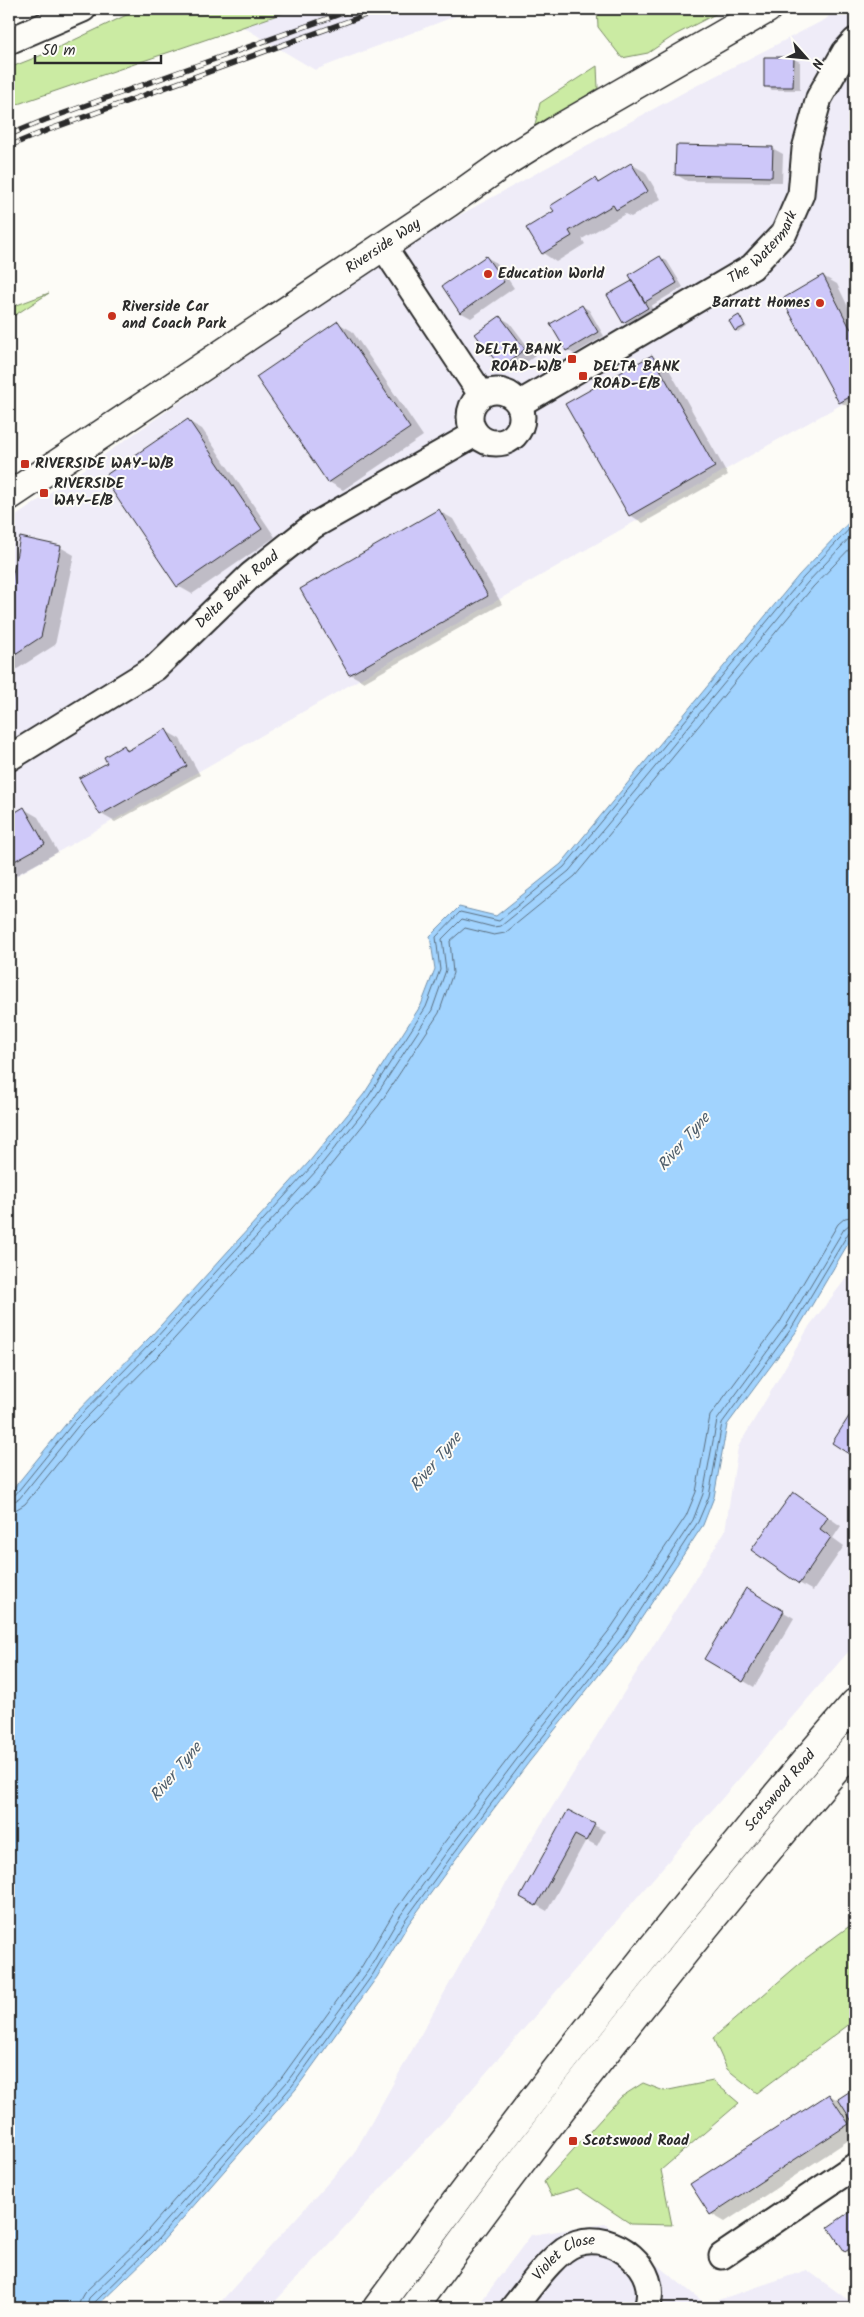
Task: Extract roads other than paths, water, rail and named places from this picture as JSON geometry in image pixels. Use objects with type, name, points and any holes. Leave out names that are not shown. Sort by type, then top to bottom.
[{"type":"main road","name":"Riverside Way","points":[[9,496],[507,161],[766,9]]},
{"type":"main road","name":"Scotswood Road","points":[[377,2308],[435,2228],[625,1982],[855,1703]]},
{"type":"main road","name":"Scotswood Road","points":[[413,2308],[612,2046],[855,1748]]},
{"type":"main road","points":[[829,1779],[855,1761]]},
{"type":"street","points":[[9,41],[83,9]]},
{"type":"street","name":"The Watermark","points":[[519,404],[752,267],[784,233],[801,194],[805,149],[819,98],[846,52],[855,42]]},
{"type":"street","points":[[382,246],[481,394]]},
{"type":"street","points":[[490,391],[507,393],[519,404],[522,421],[519,429],[507,441],[489,443],[475,434],[470,426],[470,408],[481,394],[490,391]]},
{"type":"street","name":"Delta Bank Road","points":[[9,758],[155,668],[251,575],[313,526],[475,434]]},
{"type":"street","points":[[722,2256],[855,2166]]},
{"type":"street","name":"Violet Close","points":[[513,2308],[560,2252],[577,2243],[594,2240],[612,2244],[627,2252],[642,2267],[648,2287],[647,2308]]},
{"type":"water","name":"River Tyne","points":[[855,516],[855,1232],[796,1332],[727,1425],[714,1497],[703,1525],[627,1640],[529,1762],[455,1860],[409,1923],[377,1977],[296,2089],[154,2251],[95,2308],[9,2308],[9,1494],[70,1419],[151,1336],[309,1162],[364,1094],[421,1005],[435,969],[430,936],[459,907],[496,916],[561,864],[799,575]]},
{"type":"railway","points":[[9,135],[45,120],[354,9]]},
{"type":"railway","points":[[9,146],[48,130],[382,9]]},
{"type":"place","name":"Education World","points":[[488,274]]},
{"type":"place","name":"Barratt Homes","points":[[820,303]]},
{"type":"place","name":"Riverside Car and Coach Park","points":[[112,316]]},
{"type":"place","name":"DELTA BANK ROAD-W/B","points":[[572,359]]},
{"type":"place","name":"DELTA BANK ROAD-E/B","points":[[583,376]]},
{"type":"place","name":"RIVERSIDE WAY-W/B","points":[[25,464]]},
{"type":"place","name":"RIVERSIDE WAY-E/B","points":[[44,493]]},
{"type":"place","name":"Scotswood Road","points":[[573,2141]]}]
